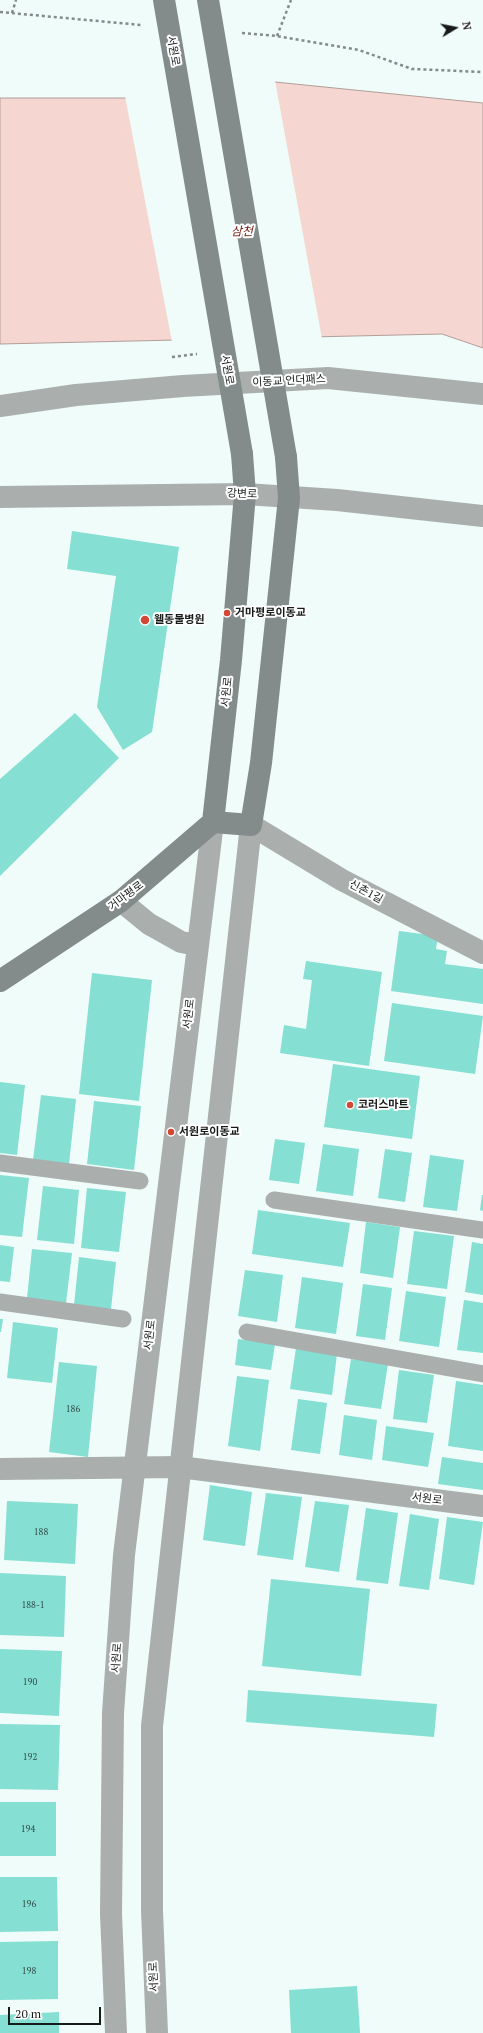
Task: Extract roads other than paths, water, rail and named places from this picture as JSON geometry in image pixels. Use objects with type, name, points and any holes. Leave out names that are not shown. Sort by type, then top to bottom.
[{"type":"main road","name":"서원로","points":[[164,0],[242,454],[245,494],[231,660],[213,822]]},
{"type":"main road","name":"서원로","points":[[208,0],[286,457],[289,498],[261,763],[251,825]]},
{"type":"main road","points":[[213,822],[251,825]]},
{"type":"main road","name":"거마평로","points":[[0,981],[121,901],[213,822]]},
{"type":"street","name":"이동교 언더패스","points":[[0,406],[76,395],[183,386],[328,378],[483,394]]},
{"type":"street","name":"강변로","points":[[0,497],[245,494],[337,500],[483,516]]},
{"type":"street","name":"서원로","points":[[116,2033],[111,1914],[114,1713],[124,1555],[213,822]]},
{"type":"street","name":"서원로","points":[[157,2033],[152,1911],[152,1726],[251,825]]},
{"type":"street","name":"신촌1길","points":[[251,825],[342,880],[483,953]]},
{"type":"street","points":[[121,901],[160,930],[181,942],[197,945]]},
{"type":"street","name":"서원로","points":[[180,1467],[483,1506]]},
{"type":"street","points":[[0,1469],[180,1467]]},
{"type":"lane","points":[[0,1163],[140,1181]]},
{"type":"lane","points":[[274,1200],[483,1230]]},
{"type":"lane","points":[[0,1302],[123,1319]]},
{"type":"lane","points":[[247,1332],[483,1374]]},
{"type":"water","name":"삼천","points":[[275,82],[483,103],[483,348],[442,334],[0,344],[0,98],[127,98]]},
{"type":"place","name":"거마평로이동교","points":[[227,613]]},
{"type":"place","name":"웰동물병원","points":[[145,620]]},
{"type":"place","name":"코러스마트","points":[[350,1105]]},
{"type":"place","name":"서원로이동교","points":[[171,1132]]}]
